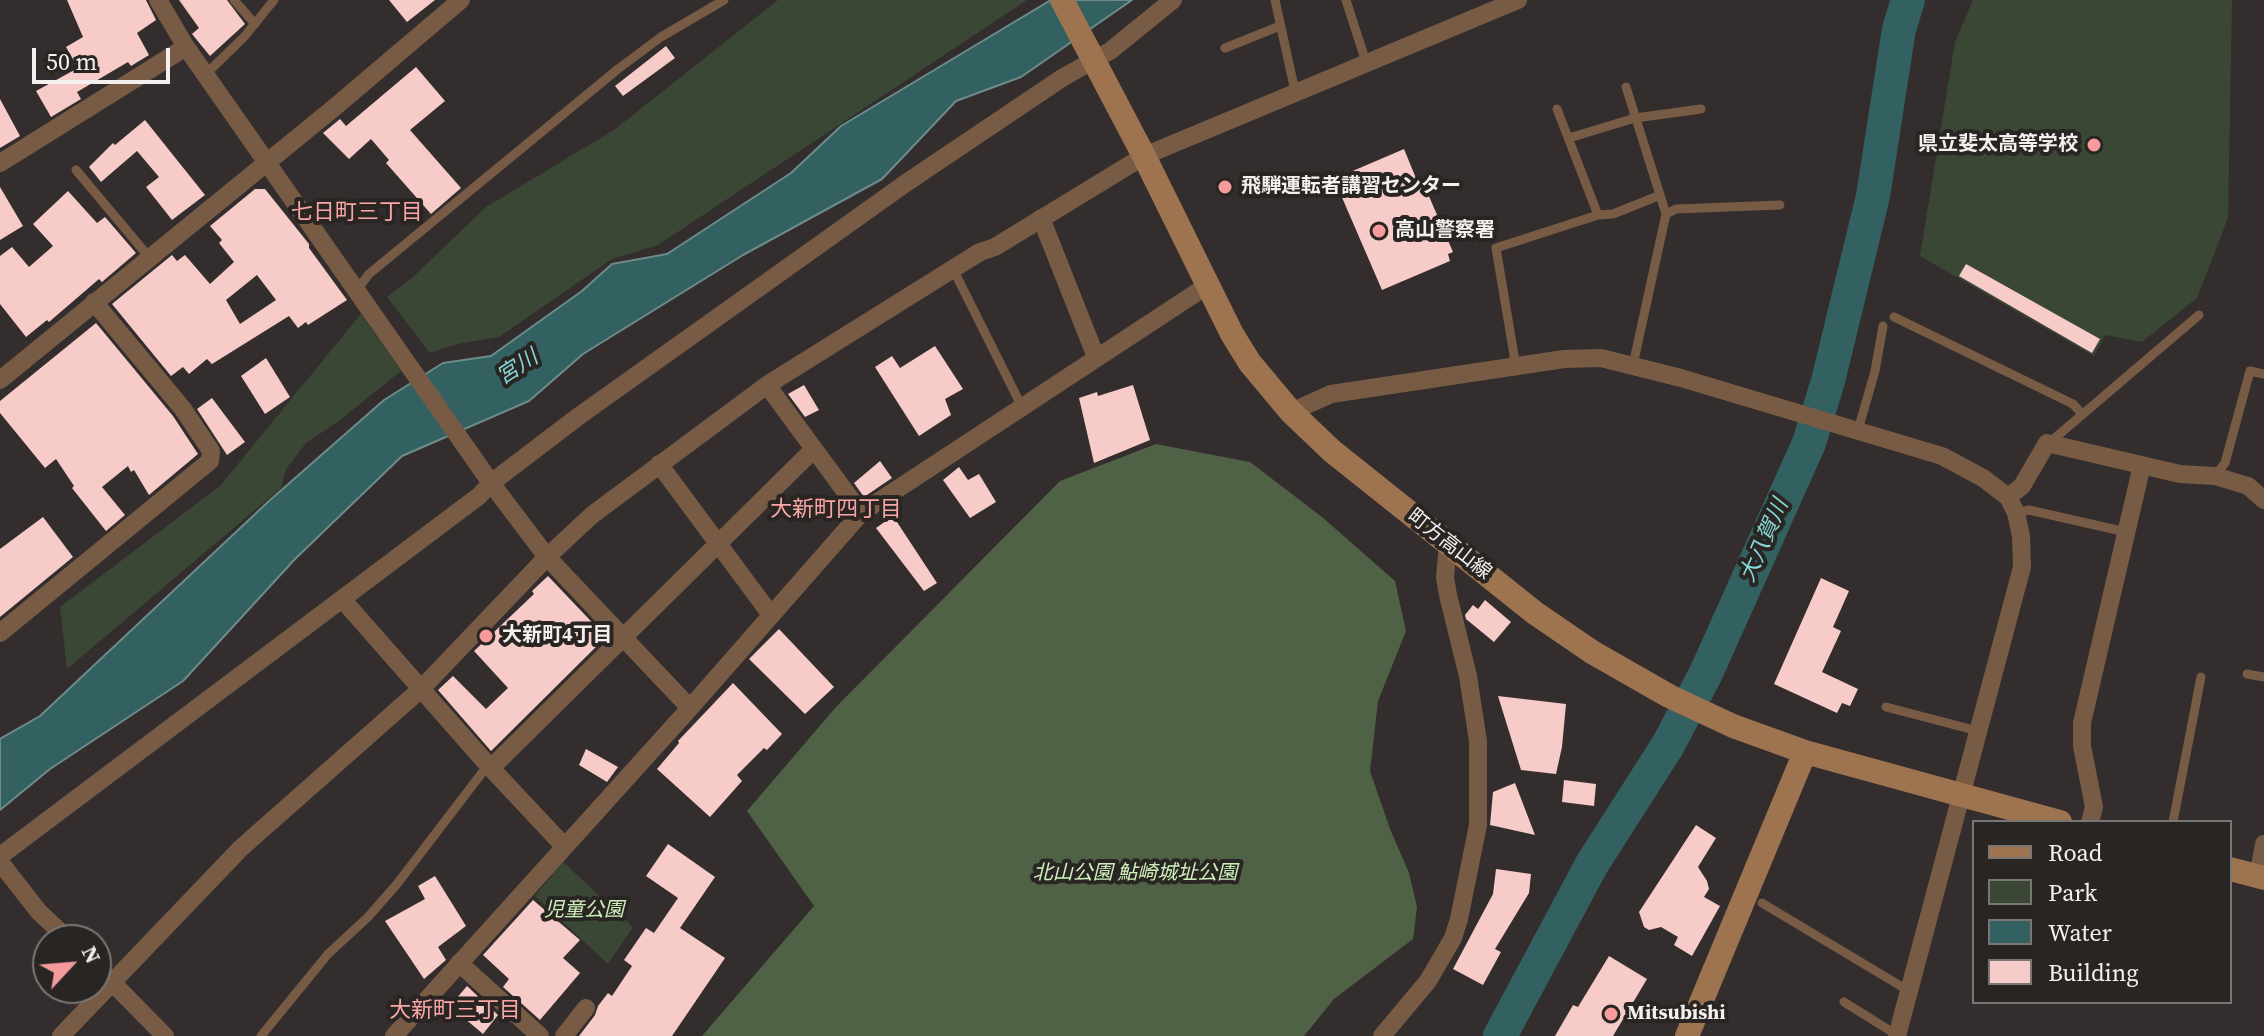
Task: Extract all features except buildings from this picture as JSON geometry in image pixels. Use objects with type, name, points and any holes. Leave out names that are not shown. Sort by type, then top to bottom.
[{"type":"main road","name":"町方高山線","points":[[1062,0],[1232,334],[1250,363],[1291,412],[1332,451],[1535,613],[1640,680],[1733,726],[1805,752],[2053,820]]},
{"type":"main road","points":[[1687,1036],[1805,752]]},
{"type":"main road","points":[[2232,870],[2261,878]]},
{"type":"street","points":[[158,0],[205,75],[360,297],[547,557],[690,708]]},
{"type":"street","points":[[0,380],[461,0]]},
{"type":"street","points":[[52,924],[39,912],[0,859],[479,496],[488,478],[1173,0]]},
{"type":"street","points":[[61,1036],[241,848],[421,689],[547,557],[592,515],[767,385],[953,269],[1144,156],[1366,62],[1484,6],[1518,0]]},
{"type":"street","points":[[0,163],[186,47]]},
{"type":"street","points":[[1041,218],[1096,357]]},
{"type":"street","points":[[394,1036],[861,513],[1208,285]]},
{"type":"street","points":[[0,633],[210,461],[211,451],[183,409],[94,302]]},
{"type":"street","points":[[1291,412],[1331,394],[1513,367],[1601,358],[1942,456],[1983,478],[2012,505],[2022,544],[2022,567],[1897,1035]]},
{"type":"street","points":[[767,385],[861,513]]},
{"type":"street","points":[[2012,505],[2047,443],[2180,474],[2215,476],[2248,486],[2264,500]]},
{"type":"street","points":[[490,766],[814,449]]},
{"type":"street","points":[[659,464],[771,615]]},
{"type":"street","points":[[2091,820],[2094,807],[2082,746],[2082,723],[2142,465]]},
{"type":"street","points":[[1382,1036],[1428,981],[1453,938],[1478,825],[1478,741],[1468,676],[1445,577],[1448,544]]},
{"type":"street","points":[[342,599],[564,846]]},
{"type":"street","points":[[2261,878],[2264,844]]},
{"type":"street","points":[[459,963],[540,1036]]},
{"type":"street","points":[[113,982],[165,1036]]},
{"type":"street","points":[[564,1036],[586,1008]]},
{"type":"lane","points":[[234,0],[255,24]]},
{"type":"lane","points":[[205,75],[274,0]]},
{"type":"lane","points":[[360,297],[369,274],[618,69],[661,37],[724,0]]},
{"type":"lane","points":[[1275,0],[1295,91]]},
{"type":"lane","points":[[1346,0],[1366,62]]},
{"type":"lane","points":[[1225,48],[1280,26]]},
{"type":"lane","points":[[1626,87],[1666,214],[1633,365]]},
{"type":"lane","points":[[1557,109],[1598,215]]},
{"type":"lane","points":[[1569,138],[1635,118],[1701,109]]},
{"type":"lane","points":[[76,170],[149,257]]},
{"type":"lane","points":[[1513,367],[1514,355],[1496,248],[1598,215],[1613,214],[1658,196]]},
{"type":"lane","points":[[1666,214],[1676,209],[1780,205]]},
{"type":"lane","points":[[953,269],[1022,407]]},
{"type":"lane","points":[[2053,445],[2056,437],[2199,315]]},
{"type":"lane","points":[[1894,317],[2073,404],[2082,414]]},
{"type":"lane","points":[[1853,428],[1883,326]]},
{"type":"lane","points":[[2215,476],[2225,463],[2250,371],[2264,374]]},
{"type":"lane","points":[[2012,505],[2126,532]]},
{"type":"lane","points":[[2247,674],[2264,677]]},
{"type":"lane","points":[[2173,820],[2201,677]]},
{"type":"lane","points":[[1886,707],[1978,731]]},
{"type":"lane","points":[[261,1036],[328,954],[368,917],[397,884],[490,766]]},
{"type":"lane","points":[[1762,903],[1909,991]]},
{"type":"lane","points":[[1844,1002],[1897,1035]]},
{"type":"green space","points":[[778,0],[1027,0],[658,245],[612,259],[499,337],[457,344],[430,353],[387,297],[413,277],[486,207],[614,130]]},
{"type":"green space","name":"県立斐太高等学校","points":[[1973,0],[2232,0],[2228,218],[2197,298],[2142,342],[2105,335],[2094,356],[1920,256],[1955,42]]},
{"type":"green space","points":[[361,314],[401,371],[306,443],[286,469],[281,488],[67,669],[60,607],[220,486]]},
{"type":"green space","name":"北山公園 鮎崎城址公園","points":[[1156,444],[1250,462],[1322,517],[1395,581],[1406,631],[1378,701],[1370,771],[1409,873],[1417,907],[1413,939],[1334,999],[1304,1036],[702,1036],[814,906],[747,811],[836,707],[1060,481]]},
{"type":"green space","name":"児童公園","points":[[563,862],[633,927],[608,964],[535,896]]},
{"type":"water","name":"宮川","points":[[1051,0],[1132,0],[1021,77],[956,101],[882,179],[743,255],[583,354],[529,401],[402,456],[295,559],[183,681],[50,769],[0,810],[0,739],[40,716],[269,501],[384,400],[443,363],[491,356],[582,291],[612,264],[667,254],[791,173],[841,126]]},
{"type":"waterway","name":"大八賀川","points":[[1500,1036],[1592,864],[1668,745],[1706,673],[1809,443],[1828,381],[1873,196],[1899,29],[1908,0]]},
{"type":"place","name":"県立斐太高等学校","points":[[2094,145]]},
{"type":"place","name":"飛騨運転者講習センター","points":[[1225,187]]},
{"type":"place","name":"高山警察署","points":[[1379,231]]},
{"type":"place","name":"大新町4丁目","points":[[486,636]]},
{"type":"place","name":"Mitsubishi","points":[[1611,1014]]},
{"type":"district","name":"七日町三丁目","points":[[357,213]]},
{"type":"district","name":"大新町四丁目","points":[[836,510]]},
{"type":"district","name":"大新町三丁目","points":[[455,1011]]}]
